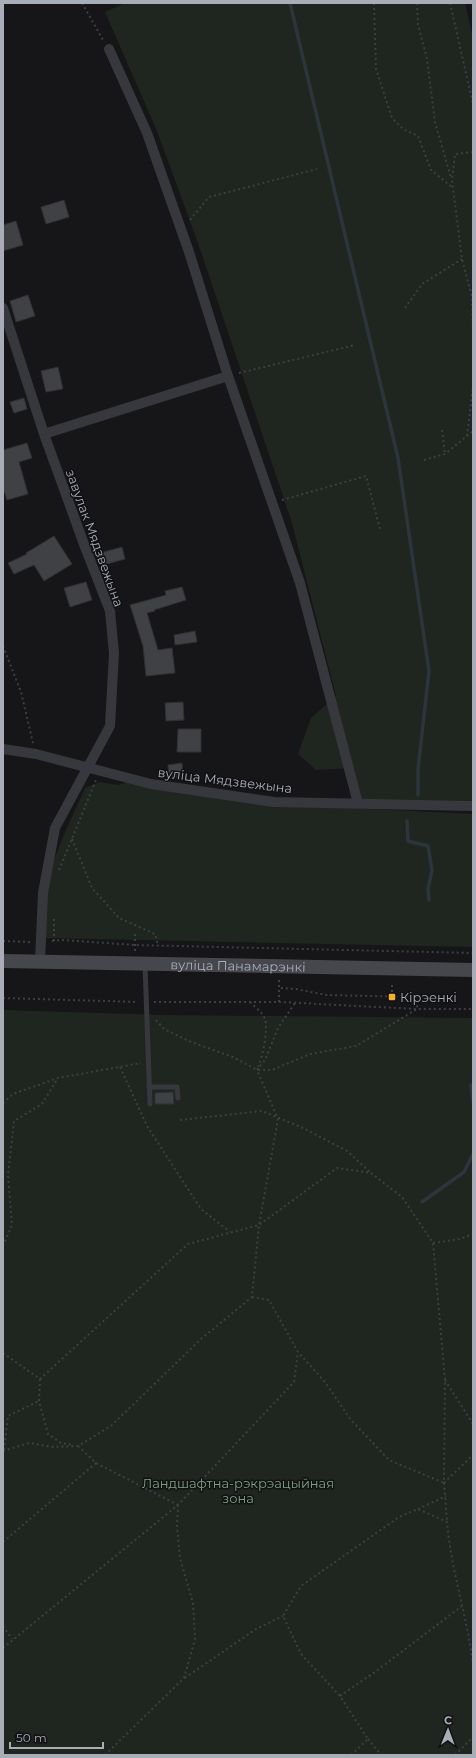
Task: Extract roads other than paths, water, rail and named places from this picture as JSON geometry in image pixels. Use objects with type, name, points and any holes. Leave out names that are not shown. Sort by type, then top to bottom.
[{"type":"main road","name":"вуліца Панамарэнкі","points":[[3,961],[287,965],[473,970]]},
{"type":"street","points":[[109,49],[147,133],[181,230],[228,376],[300,583],[358,804]]},
{"type":"street","name":"завулак Мядзвежына","points":[[3,308],[44,434],[110,611],[114,653],[110,726],[55,828],[43,892],[40,961]]},
{"type":"street","points":[[44,434],[228,376]]},
{"type":"street","name":"вуліца Мядзвежына","points":[[3,749],[36,754],[152,784],[274,802],[473,806]]},
{"type":"lane","points":[[140,964],[147,1002],[150,1104]]},
{"type":"lane","points":[[149,1087],[177,1087],[178,1098]]},
{"type":"waterway","points":[[290,3],[398,458],[429,671],[418,769],[418,795]]},
{"type":"waterway","points":[[407,821],[408,841],[428,846],[432,870],[428,889],[429,900]]},
{"type":"waterway","points":[[471,1085],[473,1101]]},
{"type":"waterway","points":[[422,1202],[464,1172],[473,1154]]},
{"type":"place","name":"Кірэенкі","points":[[392,997]]},
{"type":"park label","name":"Ландшафтна-рэкрэацыйная зона","points":[[238,1490]]}]
